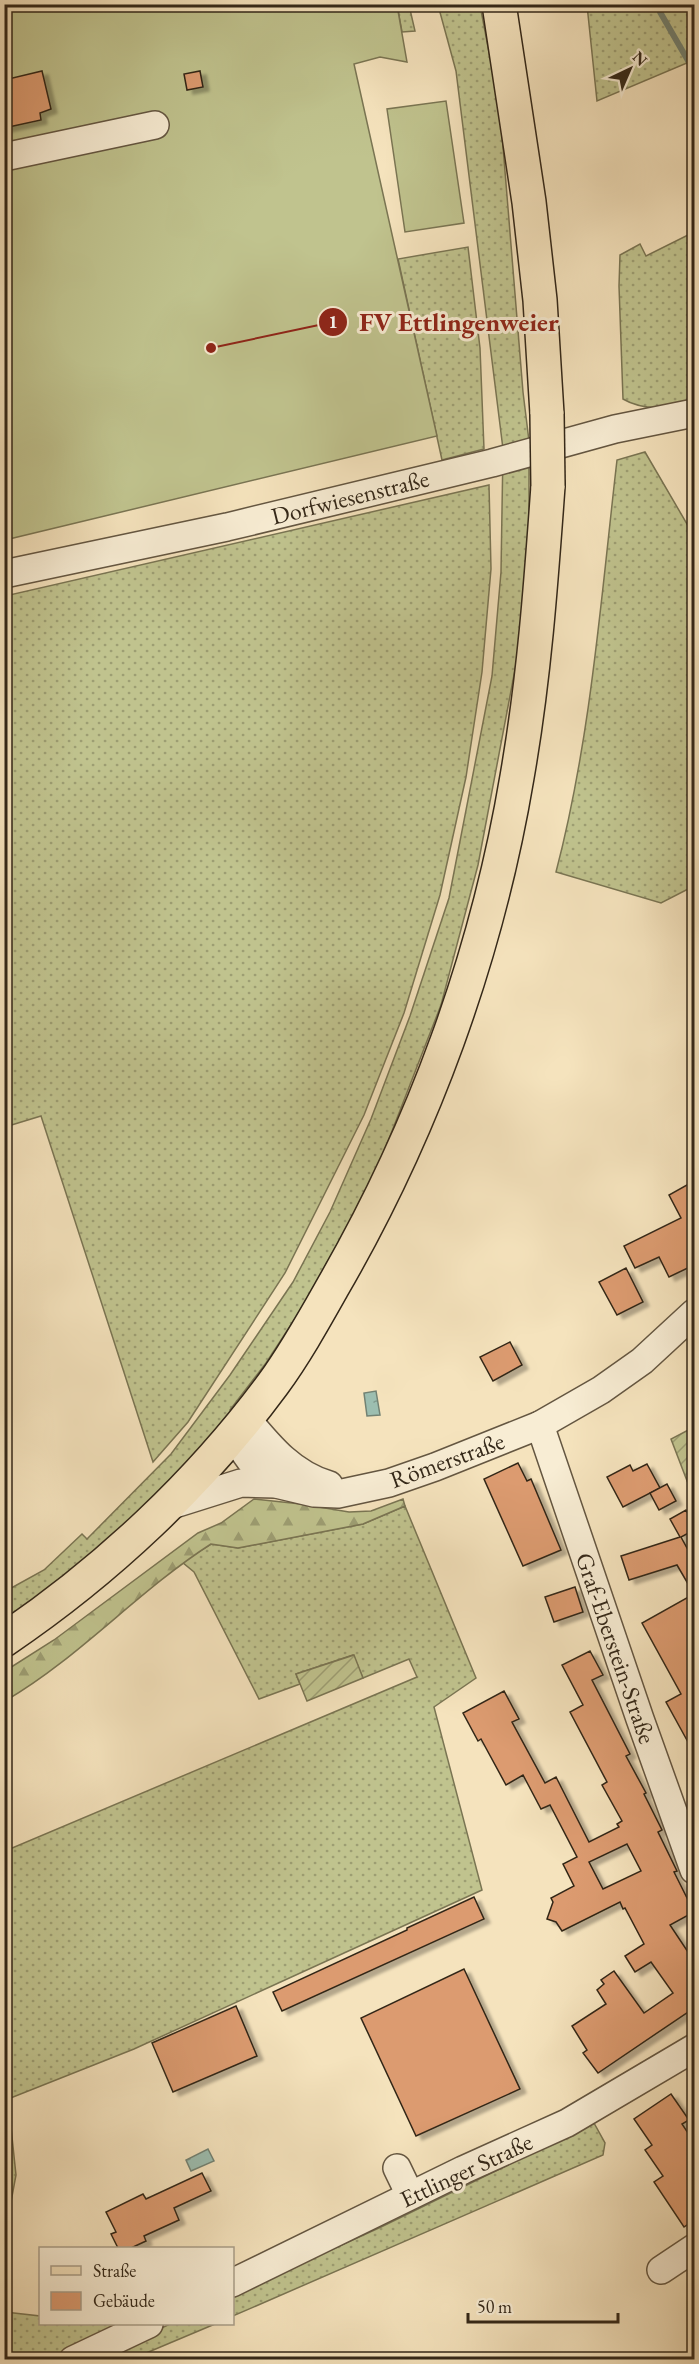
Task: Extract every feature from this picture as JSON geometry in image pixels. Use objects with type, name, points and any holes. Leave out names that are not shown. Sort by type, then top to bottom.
[{"type":"main road","name":"Römerstraße","points":[[4,1640],[45,1612],[89,1576],[166,1507],[242,1424],[281,1373],[364,1232],[433,1076],[463,993],[494,888],[517,780],[538,628],[548,486],[547,414],[540,300],[529,202],[499,4]]},
{"type":"street","points":[[4,157],[155,125]]},
{"type":"street","name":"Dorfwiesenstraße","points":[[4,574],[227,527],[492,463],[615,429],[694,413]]},
{"type":"street","name":"Römerstraße","points":[[166,1507],[241,1483],[276,1484],[325,1495],[389,1483],[540,1425],[601,1390],[642,1360],[694,1312]]},
{"type":"street","points":[[276,1484],[243,1452],[238,1442],[242,1424],[301,1473],[326,1484],[354,1490]]},
{"type":"street","name":"Graf-Eberstein-Straße","points":[[540,1425],[694,1870]]},
{"type":"street","name":"Ettlinger Straße","points":[[234,2282],[410,2195],[567,2123],[692,2056]]},
{"type":"street","points":[[397,2168],[410,2195]]},
{"type":"street","points":[[661,2270],[694,2248]]},
{"type":"street","points":[[73,2360],[147,2325]]},
{"type":"green space","points":[[4,5],[397,5],[407,62],[380,57],[354,64],[437,436],[5,540]]},
{"type":"green space","points":[[397,5],[409,5],[415,31],[402,32]]},
{"type":"green space","points":[[438,5],[480,5],[500,110],[529,441],[529,517],[524,622],[478,865],[441,1005],[373,1180],[302,1308],[266,1363],[230,1410],[231,1413],[169,1483],[105,1544],[10,1619],[5,1618],[4,1592],[44,1570],[82,1534],[87,1539],[171,1454],[230,1375],[293,1282],[330,1212],[371,1119],[410,1016],[449,898],[492,676],[501,572],[503,449],[456,71]]},
{"type":"green space","points":[[587,5],[694,5],[694,60],[597,101]]},
{"type":"green space","points":[[446,101],[464,223],[405,232],[387,109]]},
{"type":"green space","points":[[694,232],[694,404],[658,408],[639,406],[623,399],[620,255],[640,244],[646,256]]},
{"type":"green space","points":[[468,247],[480,348],[484,449],[442,460],[398,259]]},
{"type":"green space","points":[[645,452],[694,536],[694,886],[661,903],[556,872],[578,770],[594,668],[617,460]]},
{"type":"green space","points":[[489,485],[491,569],[482,672],[466,777],[440,895],[404,1013],[364,1115],[285,1273],[188,1422],[153,1462],[41,1116],[5,1127],[5,596]]},
{"type":"green space","points":[[694,1427],[694,1499],[671,1439]]},
{"type":"green space","points":[[254,1499],[349,1512],[371,1511],[403,1499],[405,1506],[363,1524],[238,1548],[211,1544],[158,1582],[58,1665],[5,1701],[5,1671],[54,1640],[198,1533],[221,1523]]},
{"type":"green space","points":[[405,1506],[476,1678],[434,1707],[482,1890],[134,2049],[8,2099],[16,2175],[5,2234],[5,1851],[417,1677],[409,1659],[363,1678],[353,1655],[296,1674],[300,1684],[259,1699],[194,1572],[182,1562],[211,1544],[238,1548],[363,1524]]},
{"type":"green space","points":[[354,1655],[363,1678],[307,1701],[296,1674]]},
{"type":"green space","points":[[594,2123],[605,2143],[603,2155],[234,2316],[234,2294],[381,2227]]},
{"type":"green space","points":[[5,2312],[39,2316],[39,2325],[120,2325],[51,2359],[5,2360]]},
{"type":"green space","points":[[168,2325],[213,2325],[132,2359],[93,2360]]},
{"type":"water","points":[[376,1391],[380,1415],[367,1416],[364,1393]]},
{"type":"water","points":[[208,2149],[214,2161],[191,2171],[186,2160]]},
{"type":"building","points":[[42,71],[51,109],[40,113],[41,120],[4,128],[4,80]]},
{"type":"building","points":[[200,71],[203,87],[187,90],[184,74]]},
{"type":"building","points":[[694,1181],[694,1265],[669,1277],[659,1257],[635,1268],[624,1246],[681,1218],[669,1195]]},
{"type":"building","points":[[626,1268],[643,1302],[617,1315],[599,1282]]},
{"type":"building","points":[[510,1342],[522,1365],[493,1381],[480,1357]]},
{"type":"building","points":[[518,1463],[527,1481],[531,1479],[561,1550],[523,1566],[484,1479]]},
{"type":"building","points":[[647,1464],[660,1488],[623,1507],[607,1477],[630,1465],[633,1471]]},
{"type":"building","points":[[667,1484],[676,1501],[659,1510],[650,1493]]},
{"type":"building","points":[[686,1510],[694,1525],[694,1530],[681,1537],[694,1561],[694,1594],[677,1565],[629,1580],[621,1556],[680,1537],[670,1519]]},
{"type":"building","points":[[575,1587],[583,1612],[554,1622],[545,1597]]},
{"type":"building","points":[[694,1594],[694,1753],[666,1702],[681,1694],[642,1623]]},
{"type":"building","points":[[590,1651],[603,1675],[592,1680],[630,1754],[626,1756],[646,1793],[644,1794],[662,1830],[658,1832],[677,1871],[674,1872],[694,1912],[670,1925],[694,1961],[694,2008],[598,2073],[583,2053],[587,2050],[572,2026],[606,2004],[597,1990],[604,1984],[601,1980],[614,1971],[644,2013],[673,1993],[651,1962],[635,1972],[625,1956],[644,1944],[620,1902],[562,1931],[556,1922],[547,1919],[553,1902],[551,1898],[574,1886],[563,1864],[577,1857],[550,1805],[541,1809],[523,1775],[506,1785],[481,1739],[478,1741],[463,1713],[504,1691],[519,1719],[512,1722],[545,1783],[556,1777],[589,1842],[619,1827],[617,1824],[622,1821],[602,1785],[607,1782],[570,1712],[583,1705],[562,1665]],"holes":[[[627,1844],[641,1871],[603,1889],[589,1862]]]},
{"type":"building","points":[[474,1897],[484,1919],[282,2011],[273,1992]]},
{"type":"building","points":[[464,1969],[520,2089],[416,2136],[361,2018]]},
{"type":"building","points":[[236,2006],[257,2056],[173,2092],[152,2043]]},
{"type":"building","points":[[671,2094],[689,2120],[682,2124],[694,2142],[694,2220],[684,2227],[654,2182],[663,2176],[645,2150],[652,2145],[634,2119]]},
{"type":"building","points":[[202,2173],[211,2191],[174,2208],[179,2220],[144,2236],[146,2241],[133,2247],[118,2247],[111,2234],[116,2232],[106,2212],[143,2194],[146,2199]]},
{"type":"waterway","points":[[667,4],[660,12],[694,71]]},
{"type":"place","name":"FV Ettlingenweier","points":[[211,348]]}]
